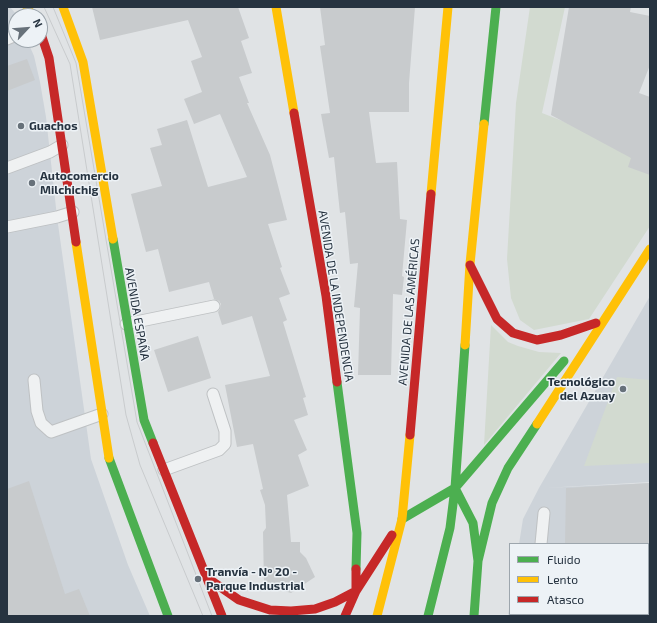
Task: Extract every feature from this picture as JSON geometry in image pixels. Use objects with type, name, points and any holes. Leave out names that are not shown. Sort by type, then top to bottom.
[{"type":"main road","name":"AVENIDA ESPAÑA","points":[[63,7],[83,62],[126,324],[144,420],[222,616]]},
{"type":"main road","name":"AVENIDA DE LA INDEPENDENCIA","points":[[276,7],[326,296],[357,533],[356,590]]},
{"type":"main road","name":"AVENIDA DE LAS AMÉRICAS","points":[[377,616],[402,519],[448,7]]},
{"type":"main road","points":[[428,616],[450,528],[455,488],[470,264],[496,7]]},
{"type":"main road","points":[[46,48],[49,58],[73,212],[108,454],[168,616]]},
{"type":"main road","points":[[474,616],[478,561],[492,503],[508,468],[650,249]]},
{"type":"main road","points":[[470,264],[497,319],[513,333],[537,340],[561,335],[596,323]]},
{"type":"main road","points":[[345,616],[356,590],[402,519],[455,488],[620,295]]},
{"type":"main road","points":[[455,488],[473,523],[478,561]]},
{"type":"main road","points":[[206,577],[239,600],[270,610],[291,611],[315,609],[335,602],[356,590]]},
{"type":"lane","points":[[7,168],[50,152],[62,145]]},
{"type":"lane","points":[[8,224],[57,217],[73,212]]},
{"type":"lane","points":[[126,324],[214,306]]},
{"type":"lane","points":[[34,380],[37,411],[41,423],[51,432],[102,414]]},
{"type":"lane","points":[[164,470],[219,450],[225,444],[225,431],[213,394]]},
{"type":"lane","points":[[541,543],[544,513]]},
{"type":"shaded area","points":[[7,7],[10,7],[11,8],[8,8],[8,48],[30,48],[34,56],[40,82],[46,117],[57,217],[91,459],[128,565],[150,616],[7,616]]},
{"type":"shaded area","points":[[530,7],[565,7],[542,113],[650,155],[650,226],[589,319],[534,330],[520,320],[511,298],[507,259],[516,103]]},
{"type":"shaded area","points":[[650,296],[650,482],[544,488],[650,483],[650,616],[508,616],[509,609],[509,615],[649,615],[649,543],[519,543],[523,519],[539,488]]},
{"type":"shaded area","points":[[491,325],[508,342],[518,346],[539,352],[561,353],[484,445]]},
{"type":"shaded area","points":[[617,377],[650,380],[650,463],[584,466]]},
{"type":"building","points":[[92,7],[238,7],[249,38],[241,41],[252,73],[239,77],[249,103],[247,103],[270,155],[287,220],[268,224],[282,267],[280,268],[290,294],[279,298],[287,320],[283,322],[306,397],[303,398],[308,415],[294,420],[307,450],[298,455],[309,486],[287,495],[291,542],[300,542],[300,552],[306,558],[315,577],[291,593],[264,585],[263,532],[266,528],[265,505],[260,490],[263,489],[253,444],[237,447],[225,385],[270,376],[252,316],[222,325],[218,312],[221,304],[219,301],[214,299],[209,282],[169,292],[158,249],[146,252],[131,194],[162,186],[150,148],[162,145],[157,129],[187,120],[208,187],[247,177],[220,114],[194,124],[184,99],[202,92],[191,61],[202,57],[188,20],[100,40]]},
{"type":"building","points":[[320,7],[415,7],[409,83],[409,112],[369,112],[376,163],[397,162],[400,219],[407,220],[402,276],[404,277],[402,295],[393,294],[391,375],[358,375],[360,308],[354,307],[358,263],[350,264],[345,212],[340,213],[334,157],[329,158],[321,114],[330,113],[320,46],[325,45]]},
{"type":"building","points":[[569,7],[631,7],[630,12],[650,16],[650,65],[639,93],[650,97],[650,175],[628,167],[631,158],[551,115]]},
{"type":"building","points":[[27,59],[35,80],[7,91],[7,66]]},
{"type":"building","points":[[198,336],[211,378],[168,392],[154,350]]},
{"type":"building","points":[[29,481],[65,594],[79,589],[90,616],[7,616],[7,489]]},
{"type":"building","points":[[650,483],[650,544],[565,543],[566,488]]},
{"type":"tram line","points":[[44,7],[70,64],[126,415],[140,465],[203,616]]},
{"type":"tram line","points":[[53,7],[76,63],[137,422],[212,616]]},
{"type":"traffic: fast","points":[[484,124],[496,7]]},
{"type":"traffic: fast","points":[[113,239],[144,420],[153,443]]},
{"type":"traffic: fast","points":[[428,616],[450,528],[455,488],[465,345]]},
{"type":"traffic: fast","points":[[402,519],[455,488],[564,361]]},
{"type":"traffic: fast","points":[[337,382],[357,533],[356,569]]},
{"type":"traffic: fast","points":[[478,561],[492,503],[508,468],[537,424]]},
{"type":"traffic: fast","points":[[109,458],[168,616]]},
{"type":"traffic: fast","points":[[455,488],[473,523],[478,561],[474,616]]},
{"type":"traffic: slow","points":[[63,7],[83,62],[113,239]]},
{"type":"traffic: slow","points":[[276,7],[294,113]]},
{"type":"traffic: slow","points":[[431,194],[448,7]]},
{"type":"traffic: slow","points":[[465,345],[470,264],[484,124]]},
{"type":"traffic: slow","points":[[76,242],[109,458]]},
{"type":"traffic: slow","points":[[537,424],[650,249]]},
{"type":"traffic: slow","points":[[377,616],[402,519],[410,435]]},
{"type":"traffic: jam","points":[[46,48],[49,58],[76,242]]},
{"type":"traffic: jam","points":[[294,113],[326,296],[337,382]]},
{"type":"traffic: jam","points":[[410,435],[431,194]]},
{"type":"traffic: jam","points":[[470,265],[497,319],[513,333],[537,340],[561,335],[596,323]]},
{"type":"traffic: jam","points":[[153,443],[222,616]]},
{"type":"traffic: jam","points":[[345,616],[356,591],[392,535]]},
{"type":"traffic: jam","points":[[206,577],[239,600],[270,610],[291,611],[315,609],[335,602],[356,591],[356,569]]},
{"type":"place","name":"Guachos","points":[[21,126]]},
{"type":"place","name":"Autocomercio Milchichig","points":[[32,183]]},
{"type":"place","name":"Tecnológico del Azuay","points":[[623,389]]},
{"type":"place","name":"Tranvía - Nº 20 - Parque Industrial","points":[[198,579]]}]
